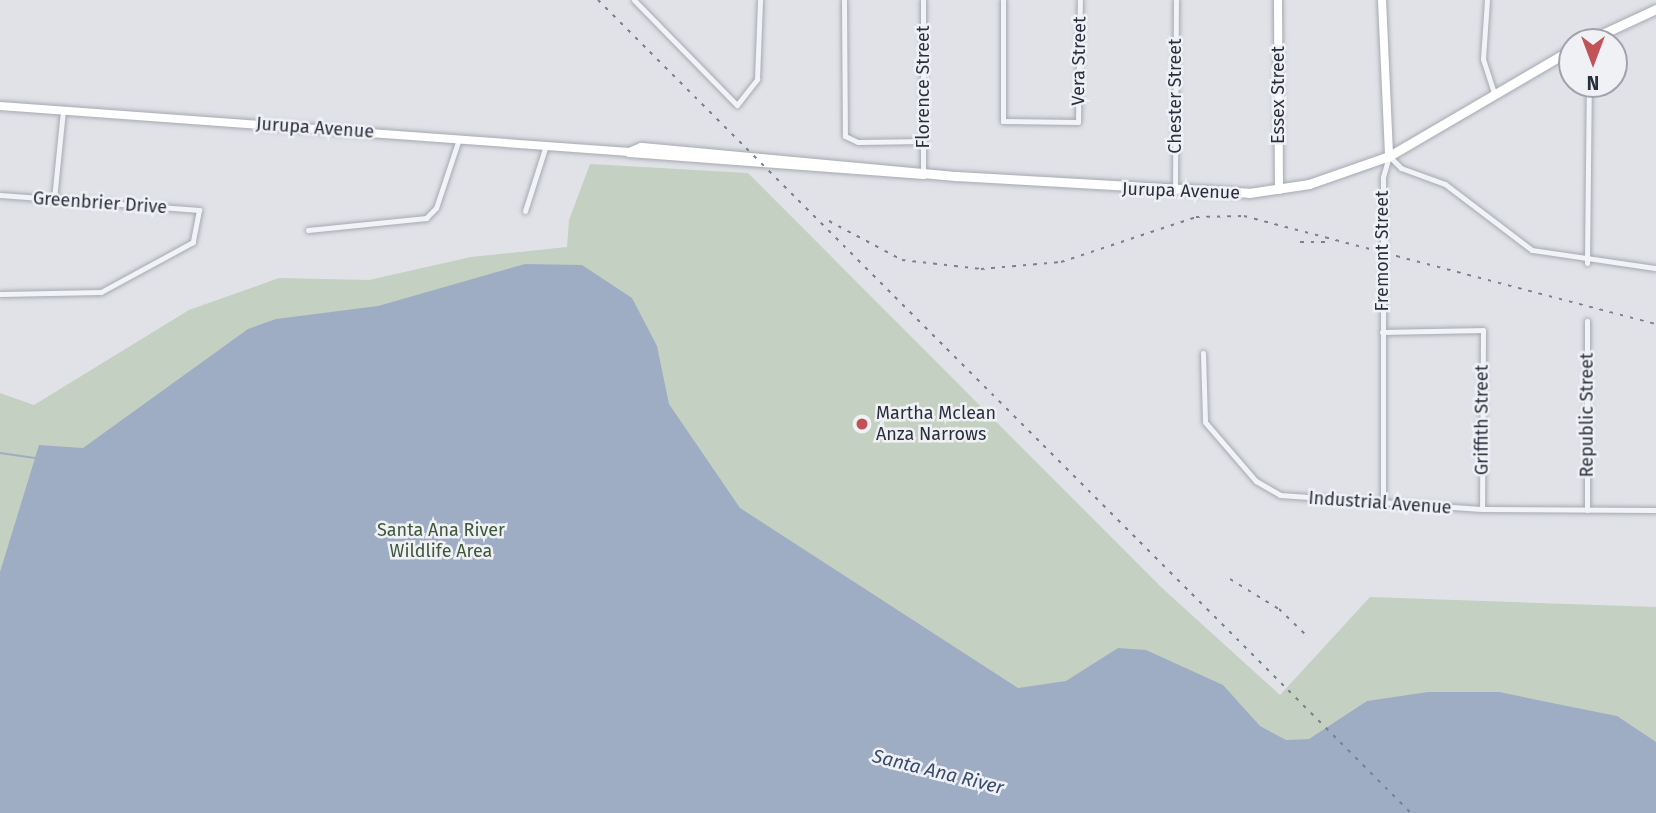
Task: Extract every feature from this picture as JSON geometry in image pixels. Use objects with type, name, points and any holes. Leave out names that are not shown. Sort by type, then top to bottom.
[{"type":"main road","name":"Essex Street","points":[[1278,0],[1279,190]]},
{"type":"main road","name":"Fremont Street","points":[[1382,0],[1389,156]]},
{"type":"main road","points":[[1615,28],[1656,9]]},
{"type":"main road","name":"Jurupa Avenue","points":[[0,106],[629,152],[641,147],[923,174],[1175,192],[1279,190],[1389,156],[1558,57]]},
{"type":"street","points":[[634,0],[737,105],[757,79],[760,0]]},
{"type":"street","points":[[844,0],[845,136],[858,142],[923,141]]},
{"type":"street","name":"Florence Street","points":[[923,0],[923,174]]},
{"type":"street","name":"Vera Street","points":[[1003,0],[1003,121],[1078,122],[1080,0]]},
{"type":"street","name":"Chester Street","points":[[1175,192],[1176,0]]},
{"type":"street","points":[[1487,0],[1483,59],[1494,93]]},
{"type":"street","points":[[1587,263],[1588,98]]},
{"type":"street","points":[[54,199],[63,111]]},
{"type":"street","points":[[308,230],[426,218],[436,208],[459,138]]},
{"type":"street","points":[[525,212],[546,145]]},
{"type":"street","points":[[1389,156],[1401,168],[1445,184],[1518,244],[1587,263],[1656,268]]},
{"type":"street","name":"Fremont Street","points":[[1383,505],[1382,177],[1389,156]]},
{"type":"street","name":"Greenbrier Drive","points":[[0,195],[199,210],[193,242],[101,292],[0,294]]},
{"type":"street","name":"Republic Street","points":[[1587,321],[1587,510]]},
{"type":"street","name":"Griffith Street","points":[[1382,332],[1483,330],[1482,509]]},
{"type":"street","name":"Industrial Avenue","points":[[1202,353],[1205,422],[1256,481],[1280,495],[1383,505],[1482,509],[1656,510]]},
{"type":"green space","name":"Santa Ana River","points":[[590,164],[748,173],[1162,588],[1280,695],[1370,597],[1656,607],[1656,813],[0,813],[0,393],[34,405],[189,310],[279,278],[369,280],[471,257],[567,247],[569,220]]},
{"type":"water","name":"Santa Ana River","points":[[525,264],[582,265],[632,298],[657,346],[669,404],[740,508],[1018,688],[1066,681],[1118,648],[1146,650],[1223,685],[1260,726],[1286,740],[1309,739],[1367,701],[1428,692],[1499,692],[1617,716],[1656,742],[1656,813],[0,813],[0,572],[39,445],[83,448],[248,329],[276,319],[378,306]]},
{"type":"waterway","points":[[0,453],[37,458]]},
{"type":"railway","points":[[598,0],[1411,813]]},
{"type":"railway","points":[[829,221],[902,260],[981,269],[1061,262],[1196,217],[1244,216],[1656,324]]},
{"type":"railway","points":[[1300,242],[1328,242]]},
{"type":"railway","points":[[1230,579],[1279,609],[1308,637]]},
{"type":"place","name":"Martha Mclean Anza Narrows","points":[[862,424]]},
{"type":"park label","name":"Santa Ana River Wildlife Area","points":[[441,541]]}]
